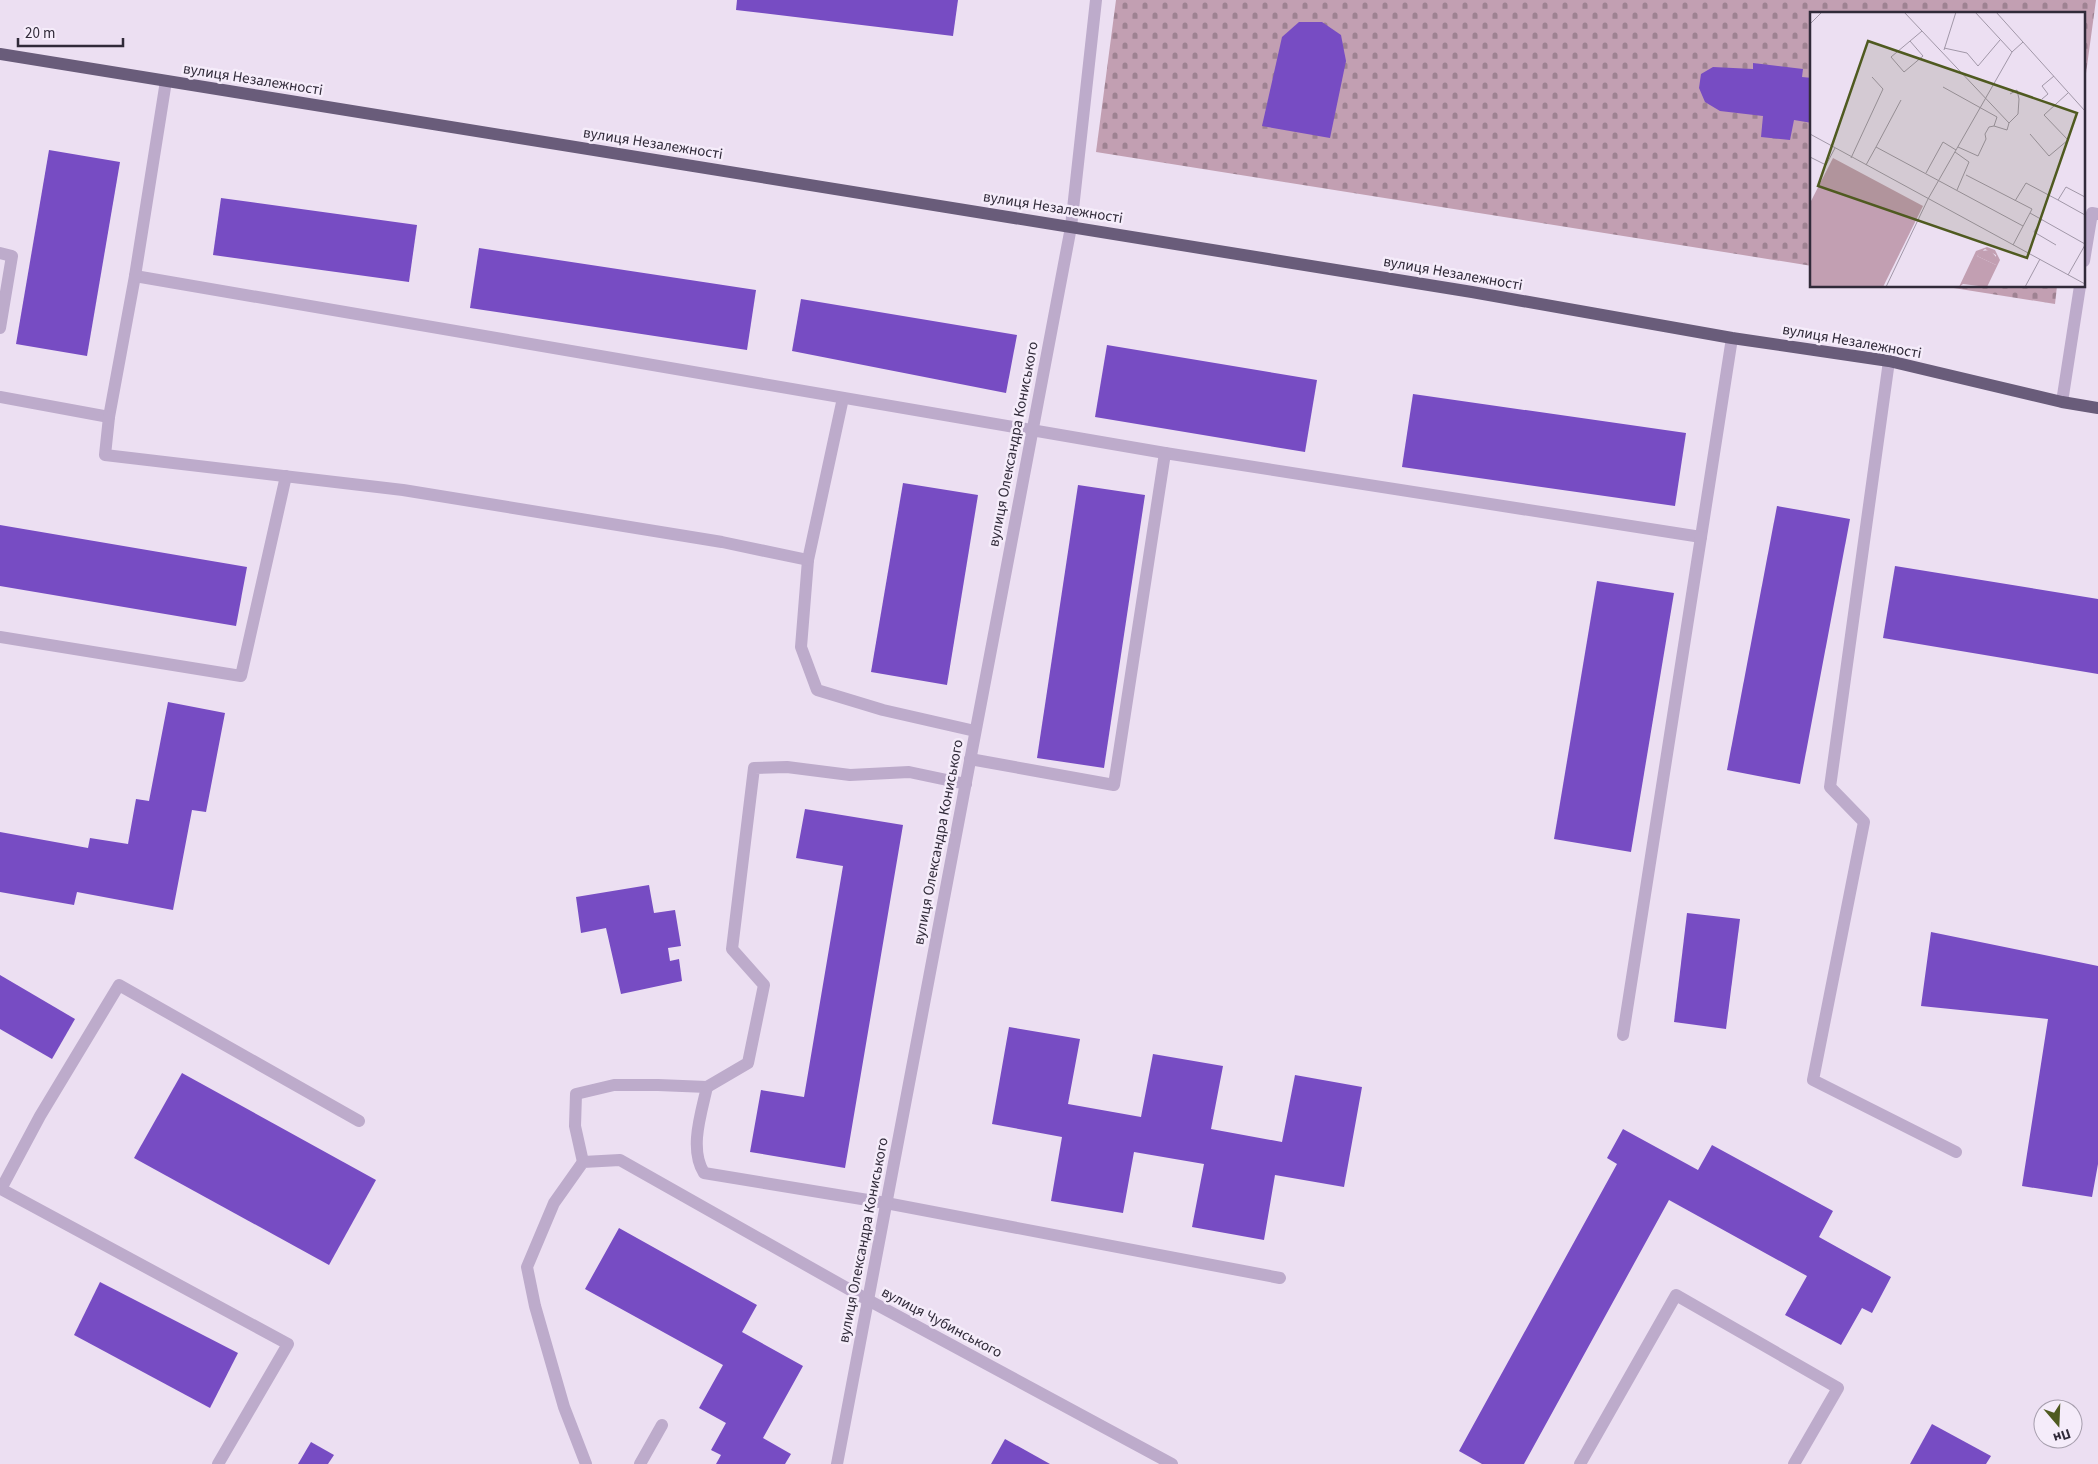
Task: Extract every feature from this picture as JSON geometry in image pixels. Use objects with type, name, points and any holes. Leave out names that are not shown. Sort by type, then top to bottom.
[{"type":"main road","name":"вулиця Незалежності","points":[[0,54],[1472,292],[1732,338],[1889,361],[2062,402],[2098,408]]},
{"type":"street","name":"вулиця Олександра Кониського","points":[[837,1464],[1071,227],[1096,0]]},
{"type":"street","points":[[166,81],[135,276],[109,417],[106,455],[403,490],[722,542],[808,560]]},
{"type":"street","points":[[2086,249],[2092,213],[2098,214]]},
{"type":"street","points":[[0,253],[12,256],[0,328]]},
{"type":"street","points":[[135,276],[1164,453],[1702,537]]},
{"type":"street","points":[[2062,402],[2080,288]]},
{"type":"street","points":[[1623,1035],[1732,338]]},
{"type":"street","points":[[1889,361],[1830,787],[1864,822],[1813,1080],[1956,1152]]},
{"type":"street","points":[[0,397],[109,417]]},
{"type":"street","points":[[843,398],[808,560],[801,647],[817,690],[882,710],[975,731]]},
{"type":"street","points":[[970,759],[1114,785],[1164,453]]},
{"type":"street","points":[[0,637],[241,676],[286,476]]},
{"type":"street","points":[[586,1464],[564,1407],[535,1306],[527,1267],[554,1202],[583,1162],[575,1126],[576,1094],[614,1085],[658,1084],[706,1088],[748,1064],[764,985],[732,949],[754,768],[787,767],[850,774],[910,772],[966,784]]},
{"type":"street","points":[[218,1464],[288,1344],[1,1189],[40,1116],[119,985],[359,1121]]},
{"type":"street","points":[[706,1088],[697,1134],[698,1164],[704,1173],[886,1203],[1280,1278]]},
{"type":"street","name":"вулиця Чубинського","points":[[583,1162],[620,1160],[868,1300],[1172,1464]]},
{"type":"street","points":[[1580,1464],[1676,1296],[1838,1388],[1794,1464]]},
{"type":"street","points":[[640,1464],[662,1425]]},
{"type":"green space","points":[[1116,0],[2096,0],[2086,73],[2086,12],[1810,12],[1810,266],[1096,152]]},
{"type":"green space","points":[[1954,288],[2057,288],[2055,304]]},
{"type":"building","points":[[737,0],[958,0],[953,36],[736,10]]},
{"type":"building","points":[[1299,22],[1322,22],[1341,35],[1346,61],[1330,138],[1262,126],[1282,37]]},
{"type":"building","points":[[1753,63],[1803,69],[1802,77],[1810,78],[1810,123],[1794,120],[1790,140],[1761,137],[1763,116],[1720,111],[1705,102],[1699,88],[1701,74],[1713,67],[1753,69]]},
{"type":"building","points":[[49,150],[120,162],[87,356],[16,344]]},
{"type":"building","points":[[221,198],[417,225],[409,282],[213,255]]},
{"type":"building","points":[[479,248],[756,290],[747,350],[470,308]]},
{"type":"building","points":[[801,299],[1017,335],[1006,393],[792,351]]},
{"type":"building","points":[[1107,345],[1317,380],[1305,452],[1095,417]]},
{"type":"building","points":[[1413,394],[1686,433],[1675,506],[1402,467]]},
{"type":"building","points":[[903,483],[978,495],[947,685],[871,672]]},
{"type":"building","points":[[1078,485],[1145,495],[1104,768],[1037,758]]},
{"type":"building","points":[[1777,506],[1850,519],[1800,784],[1727,770]]},
{"type":"building","points":[[0,525],[247,567],[236,626],[0,586]]},
{"type":"building","points":[[1895,566],[2098,599],[2098,674],[1883,638]]},
{"type":"building","points":[[1597,581],[1674,593],[1631,852],[1554,839]]},
{"type":"building","points":[[168,702],[225,713],[206,812],[192,810],[173,910],[77,892],[74,905],[0,892],[0,832],[88,848],[90,838],[128,844],[136,799],[149,801]]},
{"type":"building","points":[[805,809],[903,825],[845,1168],[750,1152],[761,1090],[804,1097],[843,866],[796,858]]},
{"type":"building","points":[[649,885],[654,913],[675,910],[681,946],[668,948],[670,961],[679,959],[682,981],[621,994],[606,928],[581,933],[576,897]]},
{"type":"building","points":[[1687,913],[1740,919],[1726,1029],[1674,1022]]},
{"type":"building","points":[[1931,932],[2098,966],[2098,1164],[2092,1197],[2022,1186],[2048,1019],[1921,1006]]},
{"type":"building","points":[[0,975],[75,1019],[52,1059],[0,1029]]},
{"type":"building","points":[[1009,1027],[1080,1039],[1068,1104],[1141,1117],[1153,1054],[1223,1066],[1211,1129],[1282,1142],[1295,1075],[1362,1087],[1344,1187],[1275,1175],[1264,1240],[1192,1227],[1204,1164],[1134,1152],[1123,1213],[1051,1201],[1062,1137],[992,1124]]},
{"type":"building","points":[[182,1073],[376,1180],[329,1265],[134,1158]]},
{"type":"building","points":[[1623,1129],[1698,1170],[1712,1145],[1833,1211],[1819,1237],[1891,1277],[1872,1313],[1862,1308],[1841,1345],[1785,1315],[1807,1276],[1669,1200],[1524,1464],[1482,1464],[1459,1451],[1617,1164],[1607,1158]]},
{"type":"building","points":[[619,1228],[757,1305],[742,1332],[803,1366],[763,1438],[791,1454],[785,1464],[716,1464],[721,1455],[711,1450],[726,1423],[699,1408],[723,1365],[585,1289]]},
{"type":"building","points":[[100,1282],[238,1353],[210,1408],[74,1335]]},
{"type":"building","points":[[1932,1424],[1991,1456],[1986,1464],[1910,1464]]},
{"type":"building","points":[[1005,1439],[1050,1464],[991,1464]]},
{"type":"building","points":[[311,1442],[334,1455],[328,1464],[298,1464]]}]
